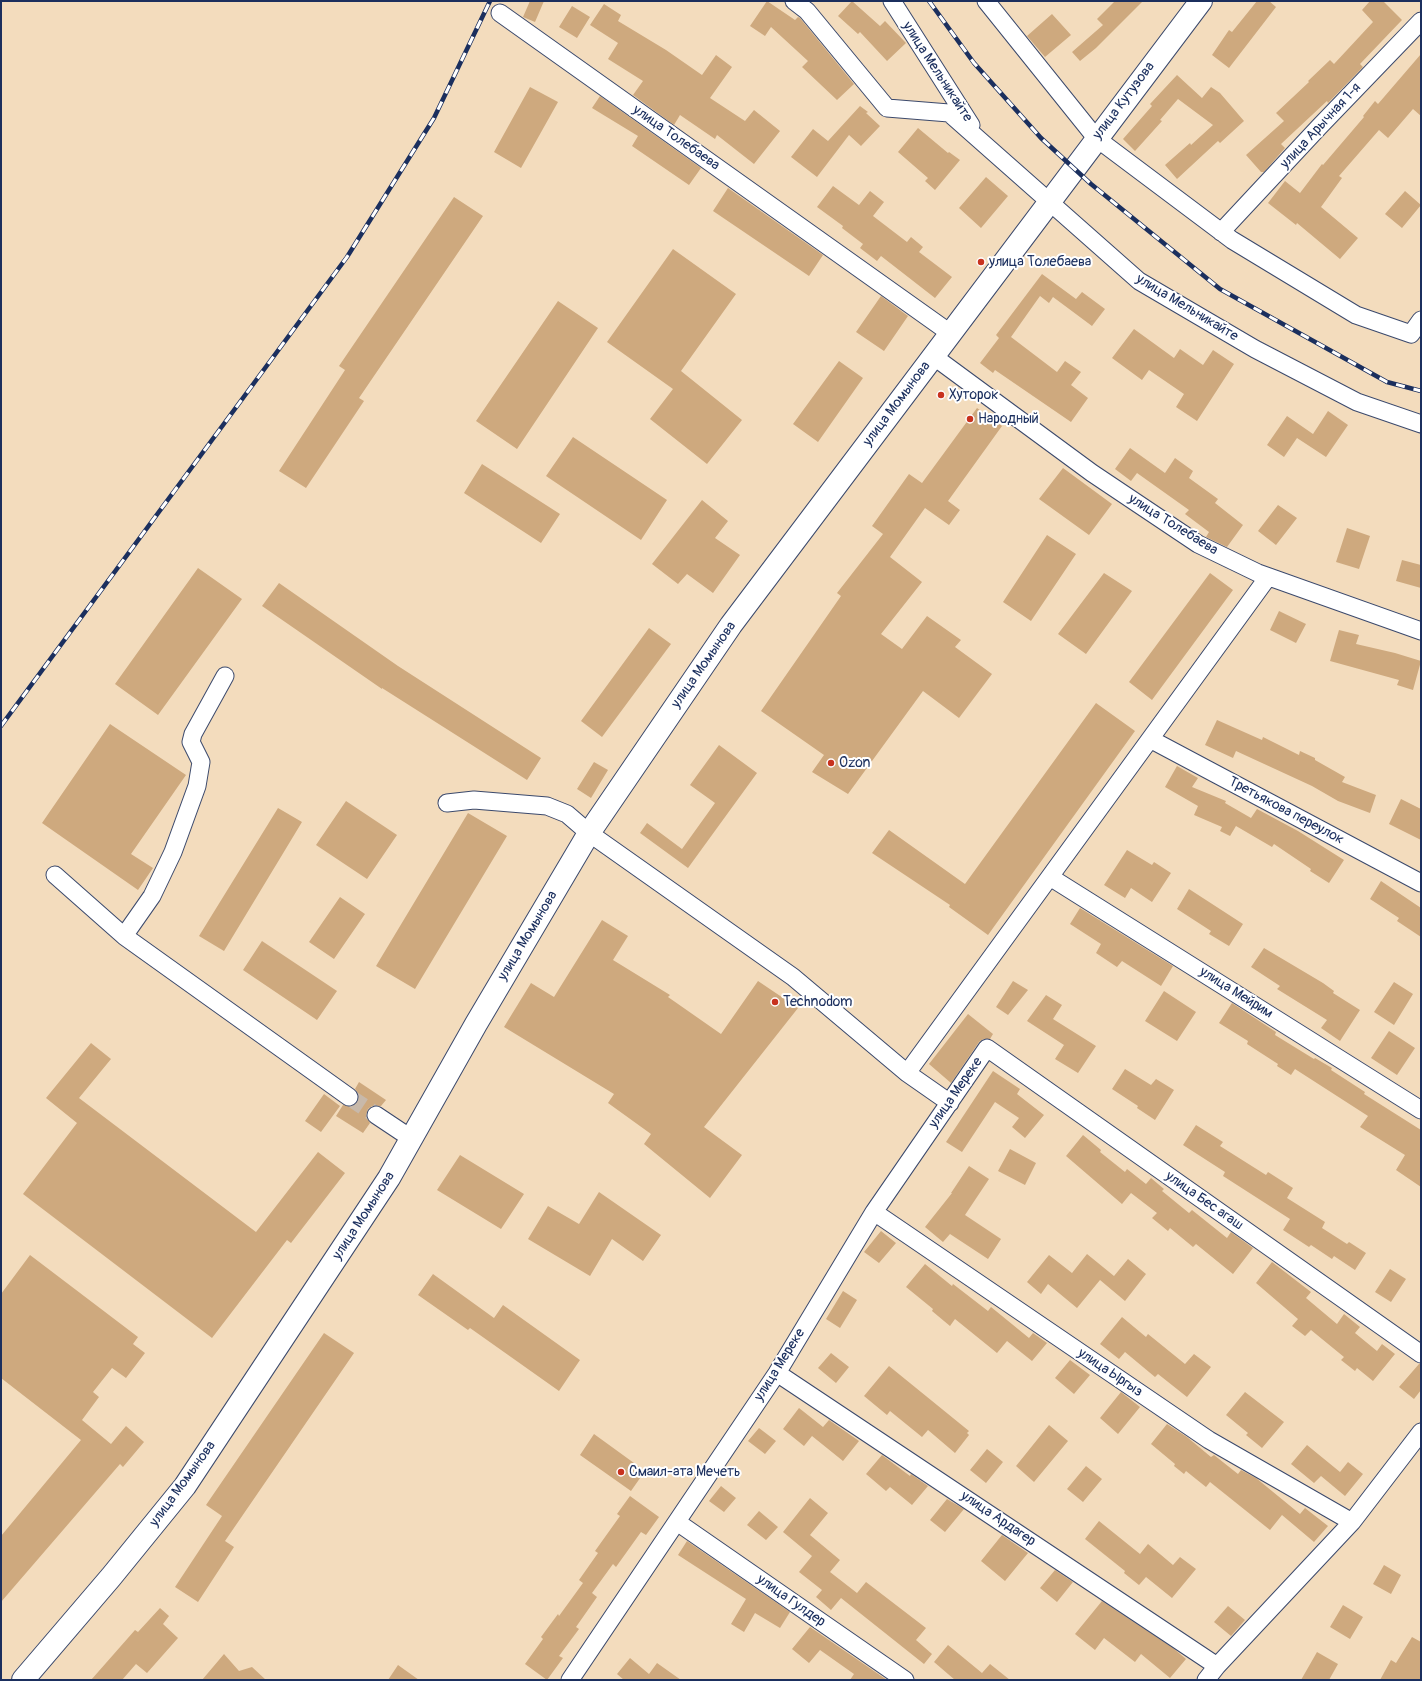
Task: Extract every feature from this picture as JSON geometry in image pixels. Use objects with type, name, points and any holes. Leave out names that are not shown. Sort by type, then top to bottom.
[{"type":"main road","name":"улица Кутузова","points":[[1048,202],[1200,1]]},
{"type":"main road","name":"улица Момынова","points":[[23,1680],[111,1577],[185,1486],[325,1277],[389,1178],[476,1024],[589,833],[732,625],[1048,202]]},
{"type":"street","name":"улица Мельникайте","points":[[794,1],[807,11],[887,108],[949,113],[1139,281],[1255,349],[1357,402],[1421,424]]},
{"type":"street","name":"улица Мельникайте","points":[[892,1],[983,143]]},
{"type":"street","points":[[986,1],[1096,138],[1221,232],[1356,315],[1411,334],[1421,320]]},
{"type":"street","name":"улица Толебаева","points":[[500,13],[950,333]]},
{"type":"street","name":"улица Арычная 1-я","points":[[1221,232],[1421,21]]},
{"type":"street","name":"улица Толебаева","points":[[933,356],[1092,473],[1198,544],[1268,577],[1421,631]]},
{"type":"street","points":[[908,1073],[1268,577]]},
{"type":"street","points":[[124,936],[152,896],[173,852],[198,786],[201,762],[191,742],[193,734],[225,676]]},
{"type":"street","name":"Третьякова переулок","points":[[1150,739],[1421,884]]},
{"type":"street","points":[[447,803],[474,800],[547,806],[568,814],[589,833],[793,977],[908,1073],[950,1103]]},
{"type":"street","points":[[55,875],[124,936],[349,1097]]},
{"type":"street","name":"улица Мейрим","points":[[1050,876],[1421,1110]]},
{"type":"street","name":"улица Мереке","points":[[570,1680],[777,1372],[874,1212],[987,1048]]},
{"type":"street","name":"улица Бес агаш","points":[[987,1048],[1421,1354]]},
{"type":"street","points":[[376,1115],[412,1139]]},
{"type":"street","name":"улица Ыргыз","points":[[874,1212],[1209,1440],[1352,1522]]},
{"type":"street","name":"улица Ардагер","points":[[777,1372],[1217,1666]]},
{"type":"street","points":[[1206,1680],[1217,1666],[1352,1522],[1421,1432]]},
{"type":"street","name":"улица Гулдер","points":[[676,1522],[905,1680]]},
{"type":"building","points":[[530,1],[544,1],[535,22],[523,17]]},
{"type":"building","points":[[767,1],[795,20],[798,17],[800,18],[854,84],[837,100],[802,67],[808,61],[771,27],[765,36],[750,26]]},
{"type":"building","points":[[852,1],[880,26],[885,21],[906,43],[887,61],[860,32],[858,34],[838,16]]},
{"type":"building","points":[[1115,1],[1143,1],[1096,48],[1080,61],[1072,52],[1103,25],[1097,19]]},
{"type":"building","points":[[1257,1],[1269,1],[1276,7],[1229,68],[1212,55],[1229,30],[1232,32]]},
{"type":"building","points":[[1370,1],[1383,1],[1402,20],[1360,64],[1363,67],[1328,103],[1327,101],[1281,144],[1285,148],[1264,172],[1261,172],[1246,155],[1284,121],[1276,113],[1330,60],[1334,64],[1373,22],[1362,10]]},
{"type":"building","points":[[604,4],[621,15],[618,21],[666,50],[702,75],[716,55],[732,67],[710,98],[745,121],[754,110],[780,131],[754,164],[717,135],[715,139],[680,115],[674,125],[633,95],[643,81],[608,59],[618,43],[590,25]]},
{"type":"building","points":[[572,6],[590,17],[577,38],[559,27]]},
{"type":"building","points":[[1052,14],[1071,35],[1045,57],[1027,36]]},
{"type":"building","points":[[1421,54],[1421,116],[1413,109],[1388,138],[1379,130],[1339,176],[1342,178],[1321,207],[1358,238],[1340,259],[1297,223],[1296,225],[1268,203],[1285,181],[1300,193],[1322,164],[1323,165],[1364,117],[1363,116],[1375,101],[1378,104]]},
{"type":"building","points":[[1177,75],[1202,98],[1211,87],[1220,93],[1244,121],[1220,143],[1218,141],[1177,179],[1165,165],[1190,143],[1191,145],[1213,125],[1178,99],[1160,120],[1162,121],[1135,151],[1123,139],[1152,106],[1150,104]]},
{"type":"building","points":[[530,87],[558,102],[521,168],[494,152]]},
{"type":"building","points":[[600,96],[701,168],[689,185],[632,146],[638,136],[592,108]]},
{"type":"building","points":[[860,106],[868,112],[866,113],[880,126],[861,146],[849,135],[817,177],[791,157],[813,129],[828,141]]},
{"type":"building","points":[[918,128],[948,153],[949,152],[960,160],[935,190],[925,181],[928,178],[898,152]]},
{"type":"building","points":[[986,177],[1008,196],[981,228],[959,208]]},
{"type":"building","points":[[833,186],[859,205],[870,191],[884,202],[873,216],[907,242],[911,237],[923,247],[919,252],[952,277],[935,298],[881,256],[877,261],[860,248],[863,244],[842,228],[843,226],[817,207]]},
{"type":"building","points":[[728,188],[823,255],[809,276],[713,211]]},
{"type":"building","points":[[1405,191],[1421,205],[1402,228],[1385,214]]},
{"type":"building","points":[[454,197],[483,216],[359,398],[364,401],[306,488],[279,471],[345,370],[339,366]]},
{"type":"building","points":[[673,249],[736,294],[681,371],[742,420],[707,464],[650,419],[673,389],[607,342]]},
{"type":"building","points":[[1042,274],[1076,299],[1082,292],[1105,309],[1092,326],[1053,297],[1049,303],[1040,296],[1011,337],[1057,372],[1065,361],[1081,372],[1071,385],[1088,398],[1071,422],[995,370],[993,373],[980,363],[999,338],[996,335]]},
{"type":"building","points":[[881,296],[908,316],[884,351],[856,332]]},
{"type":"building","points":[[558,301],[598,328],[517,449],[476,421]]},
{"type":"building","points":[[1134,329],[1174,358],[1180,349],[1203,365],[1213,350],[1234,364],[1197,421],[1176,407],[1184,394],[1149,370],[1142,380],[1112,358]]},
{"type":"building","points":[[839,361],[863,378],[818,442],[793,424]]},
{"type":"building","points":[[977,408],[1002,426],[948,501],[960,510],[949,525],[925,508],[890,557],[922,582],[881,634],[902,649],[927,616],[961,640],[955,647],[992,674],[959,718],[923,691],[848,794],[812,772],[824,755],[761,711],[841,596],[837,593],[883,534],[872,526],[909,474],[922,483]]},
{"type":"building","points":[[1328,411],[1348,425],[1326,457],[1297,438],[1284,457],[1267,445],[1287,416],[1313,434]]},
{"type":"building","points":[[573,437],[667,500],[641,540],[546,476]]},
{"type":"building","points":[[1130,448],[1165,473],[1175,458],[1193,471],[1189,478],[1218,499],[1215,503],[1243,525],[1227,547],[1206,537],[1209,532],[1185,514],[1189,510],[1137,473],[1131,481],[1115,469]]},
{"type":"building","points":[[482,464],[560,514],[541,543],[464,493]]},
{"type":"building","points":[[1063,468],[1112,504],[1089,535],[1039,499]]},
{"type":"building","points":[[702,500],[728,521],[715,538],[740,555],[713,593],[687,574],[678,584],[652,564]]},
{"type":"building","points":[[1278,505],[1297,518],[1276,545],[1258,531]]},
{"type":"building","points":[[1347,528],[1370,536],[1359,569],[1336,562]]},
{"type":"building","points":[[1047,535],[1076,554],[1031,621],[1003,602]]},
{"type":"building","points":[[1402,560],[1421,565],[1421,588],[1396,581]]},
{"type":"building","points":[[198,568],[242,599],[158,715],[115,684]]},
{"type":"building","points":[[1104,573],[1132,591],[1086,654],[1058,634]]},
{"type":"building","points":[[1210,573],[1233,590],[1152,700],[1129,682]]},
{"type":"building","points":[[279,583],[398,666],[541,758],[527,780],[382,689],[262,606]]},
{"type":"building","points":[[1279,611],[1306,624],[1296,643],[1270,630]]},
{"type":"building","points":[[649,628],[671,644],[602,737],[581,721]]},
{"type":"building","points":[[1339,630],[1359,635],[1356,644],[1421,661],[1413,690],[1397,685],[1399,680],[1330,661]]},
{"type":"building","points":[[1096,703],[1135,731],[988,935],[949,907],[950,905],[872,853],[889,830],[965,884]]},
{"type":"building","points":[[1217,720],[1262,740],[1263,737],[1299,755],[1300,751],[1315,758],[1315,760],[1345,777],[1342,782],[1376,795],[1370,813],[1338,801],[1312,786],[1236,751],[1233,758],[1205,745]]},
{"type":"building","points":[[110,724],[186,775],[131,854],[153,868],[138,890],[42,823]]},
{"type":"building","points":[[719,745],[757,773],[688,868],[640,833],[647,823],[682,849],[715,803],[690,785]]},
{"type":"building","points":[[594,762],[608,770],[591,798],[577,789]]},
{"type":"building","points":[[1177,766],[1198,778],[1192,787],[1226,801],[1225,803],[1251,818],[1257,809],[1298,831],[1344,860],[1329,883],[1310,871],[1311,869],[1274,844],[1272,847],[1236,826],[1230,836],[1220,831],[1222,827],[1194,815],[1198,806],[1165,787]]},
{"type":"building","points":[[1401,799],[1421,809],[1421,840],[1389,824]]},
{"type":"building","points":[[346,801],[397,835],[367,879],[316,845]]},
{"type":"building","points":[[278,808],[302,822],[224,951],[199,936]]},
{"type":"building","points":[[468,813],[507,836],[415,989],[376,966]]},
{"type":"building","points":[[1127,850],[1152,865],[1154,862],[1171,873],[1152,902],[1131,888],[1125,898],[1104,885]]},
{"type":"building","points":[[1381,881],[1421,908],[1421,937],[1397,921],[1399,918],[1370,899]]},
{"type":"building","points":[[1189,889],[1243,924],[1229,946],[1209,934],[1211,931],[1177,909]]},
{"type":"building","points":[[340,897],[365,914],[334,959],[309,942]]},
{"type":"building","points":[[1080,908],[1173,966],[1161,986],[1122,961],[1117,967],[1096,953],[1101,944],[1070,924]]},
{"type":"building","points":[[602,920],[628,936],[613,960],[670,995],[668,997],[721,1034],[758,981],[798,1008],[704,1127],[742,1155],[710,1198],[644,1144],[651,1134],[608,1103],[614,1094],[504,1027],[531,983],[554,997]]},
{"type":"building","points":[[262,941],[337,991],[317,1020],[243,970]]},
{"type":"building","points":[[1264,948],[1323,983],[1334,991],[1333,993],[1360,1010],[1340,1041],[1321,1028],[1327,1020],[1277,989],[1280,986],[1251,967]]},
{"type":"building","points":[[1013,981],[1028,990],[1008,1015],[996,1007]]},
{"type":"building","points":[[1394,982],[1413,994],[1394,1025],[1374,1012]]},
{"type":"building","points":[[1164,991],[1196,1012],[1177,1041],[1145,1021]]},
{"type":"building","points":[[1046,995],[1062,1005],[1053,1019],[1096,1046],[1078,1073],[1055,1059],[1064,1045],[1027,1021]]},
{"type":"building","points":[[1232,1003],[1276,1032],[1275,1035],[1314,1059],[1315,1058],[1332,1068],[1331,1070],[1365,1092],[1364,1094],[1421,1130],[1421,1187],[1396,1170],[1405,1155],[1360,1127],[1368,1116],[1295,1069],[1291,1075],[1277,1066],[1278,1064],[1247,1044],[1248,1041],[1219,1023]]},
{"type":"building","points":[[968,1014],[993,1034],[990,1039],[983,1039],[979,1042],[951,1083],[929,1064]]},
{"type":"building","points":[[1389,1031],[1415,1048],[1397,1075],[1371,1058]]},
{"type":"building","points":[[91,1043],[111,1059],[79,1098],[256,1232],[318,1152],[345,1173],[291,1243],[287,1240],[212,1338],[23,1194],[77,1123],[46,1098]]},
{"type":"building","points":[[1125,1069],[1151,1085],[1156,1079],[1174,1090],[1155,1120],[1137,1108],[1138,1106],[1112,1089]]},
{"type":"building","points":[[993,1071],[1020,1089],[1017,1094],[1044,1115],[1025,1138],[1012,1127],[1019,1118],[995,1102],[962,1152],[946,1142]]},
{"type":"building","points":[[359,1082],[386,1100],[381,1106],[372,1106],[368,1109],[366,1115],[370,1123],[363,1133],[336,1116],[343,1105],[353,1106],[357,1102],[358,1093],[355,1089]]},
{"type":"building","points":[[324,1094],[340,1106],[321,1132],[305,1121]]},
{"type":"building","points":[[1196,1125],[1223,1142],[1220,1146],[1266,1175],[1268,1172],[1293,1188],[1287,1198],[1325,1222],[1322,1228],[1347,1244],[1349,1242],[1366,1253],[1355,1270],[1334,1256],[1332,1259],[1311,1245],[1309,1247],[1283,1230],[1290,1219],[1223,1176],[1225,1172],[1183,1145]]},
{"type":"building","points":[[1083,1135],[1101,1150],[1100,1152],[1125,1172],[1127,1169],[1146,1184],[1151,1178],[1164,1189],[1162,1191],[1189,1213],[1192,1210],[1227,1238],[1231,1232],[1253,1248],[1233,1274],[1196,1244],[1193,1247],[1170,1228],[1168,1231],[1152,1218],[1157,1213],[1131,1193],[1122,1204],[1066,1156]]},
{"type":"building","points":[[1010,1149],[1036,1163],[1025,1185],[998,1171]]},
{"type":"building","points":[[460,1155],[524,1194],[501,1229],[437,1190]]},
{"type":"building","points":[[969,1166],[989,1179],[965,1215],[1001,1239],[988,1259],[950,1234],[943,1242],[925,1227],[952,1193]]},
{"type":"building","points":[[599,1192],[661,1235],[643,1261],[612,1239],[590,1276],[528,1239],[548,1206],[579,1224]]},
{"type":"building","points":[[881,1231],[896,1243],[879,1263],[864,1252]]},
{"type":"building","points":[[1087,1254],[1114,1276],[1128,1259],[1146,1274],[1125,1301],[1100,1280],[1077,1308],[1048,1284],[1041,1294],[1027,1282],[1049,1255],[1072,1273]]},
{"type":"building","points":[[30,1255],[138,1337],[133,1344],[145,1353],[126,1378],[112,1368],[93,1392],[99,1397],[82,1420],[111,1444],[126,1426],[144,1442],[123,1467],[120,1464],[1,1602],[1,1536],[81,1440],[1,1378],[1,1294]]},
{"type":"building","points":[[1272,1262],[1311,1292],[1306,1298],[1337,1324],[1344,1314],[1360,1327],[1355,1333],[1377,1351],[1382,1344],[1395,1354],[1373,1381],[1357,1368],[1355,1371],[1341,1360],[1344,1357],[1311,1330],[1305,1336],[1292,1326],[1298,1319],[1256,1283]]},
{"type":"building","points":[[925,1264],[952,1286],[953,1284],[988,1311],[991,1307],[1029,1338],[1033,1333],[1047,1343],[1032,1361],[1007,1341],[997,1353],[955,1319],[950,1326],[932,1311],[933,1309],[906,1287]]},
{"type":"building","points":[[1390,1269],[1406,1279],[1391,1302],[1375,1292]]},
{"type":"building","points":[[433,1274],[494,1318],[503,1305],[580,1360],[559,1391],[470,1328],[468,1330],[418,1295]]},
{"type":"building","points":[[843,1291],[857,1300],[840,1328],[826,1319]]},
{"type":"building","points":[[1122,1317],[1146,1337],[1148,1334],[1185,1364],[1194,1354],[1211,1367],[1187,1397],[1158,1374],[1155,1377],[1125,1352],[1119,1359],[1100,1344]]},
{"type":"building","points":[[324,1333],[354,1353],[225,1541],[234,1547],[198,1602],[175,1587],[222,1516],[206,1505]]},
{"type":"building","points":[[831,1353],[849,1367],[836,1383],[818,1368]]},
{"type":"building","points":[[1070,1360],[1090,1375],[1074,1394],[1055,1378]]},
{"type":"building","points":[[1419,1364],[1421,1364],[1421,1390],[1414,1399],[1399,1387]]},
{"type":"building","points":[[889,1366],[969,1431],[967,1433],[969,1435],[955,1453],[928,1430],[922,1437],[890,1411],[887,1415],[864,1396]]},
{"type":"building","points":[[1121,1392],[1140,1407],[1118,1434],[1100,1418]]},
{"type":"building","points":[[1245,1392],[1284,1422],[1262,1448],[1246,1435],[1248,1433],[1226,1415]]},
{"type":"building","points":[[799,1408],[823,1427],[829,1420],[859,1441],[843,1461],[812,1436],[804,1446],[783,1429]]},
{"type":"building","points":[[1167,1424],[1187,1437],[1211,1457],[1214,1455],[1238,1474],[1241,1470],[1256,1478],[1300,1514],[1305,1508],[1328,1526],[1314,1542],[1282,1515],[1270,1530],[1210,1482],[1206,1487],[1186,1471],[1184,1474],[1174,1466],[1175,1464],[1151,1444]]},
{"type":"building","points":[[1049,1425],[1068,1441],[1034,1482],[1016,1466]]},
{"type":"building","points":[[759,1428],[776,1441],[765,1454],[748,1441]]},
{"type":"building","points":[[594,1434],[645,1471],[631,1491],[580,1455]]},
{"type":"building","points":[[1307,1445],[1340,1472],[1348,1462],[1363,1474],[1345,1496],[1321,1476],[1314,1483],[1291,1464]]},
{"type":"building","points":[[987,1449],[1003,1462],[986,1483],[970,1470]]},
{"type":"building","points":[[882,1455],[910,1476],[911,1474],[928,1486],[912,1505],[890,1487],[886,1491],[866,1474]]},
{"type":"building","points":[[1086,1466],[1102,1479],[1083,1502],[1067,1489]]},
{"type":"building","points":[[721,1486],[736,1498],[724,1512],[709,1501]]},
{"type":"building","points":[[630,1496],[659,1517],[646,1535],[641,1532],[616,1567],[613,1564],[592,1593],[597,1597],[576,1627],[579,1629],[559,1656],[563,1658],[547,1680],[525,1664],[543,1639],[541,1637],[558,1614],[559,1616],[583,1583],[579,1580],[598,1553],[595,1551],[620,1516],[617,1514]]},
{"type":"building","points":[[810,1498],[828,1513],[810,1535],[840,1560],[830,1572],[857,1593],[866,1582],[926,1628],[916,1640],[932,1654],[924,1664],[841,1598],[831,1610],[816,1597],[822,1590],[799,1572],[812,1556],[783,1532]]},
{"type":"building","points":[[947,1499],[964,1509],[945,1532],[930,1520]]},
{"type":"building","points":[[759,1511],[778,1527],[766,1540],[747,1525]]},
{"type":"building","points":[[1099,1521],[1140,1554],[1148,1544],[1173,1565],[1180,1557],[1196,1569],[1172,1598],[1146,1577],[1139,1585],[1124,1573],[1125,1571],[1085,1539]]},
{"type":"building","points":[[1002,1535],[1028,1553],[1005,1581],[981,1561]]},
{"type":"building","points":[[687,1541],[790,1612],[780,1628],[755,1613],[744,1632],[731,1624],[746,1599],[678,1555]]},
{"type":"building","points":[[1384,1565],[1401,1575],[1391,1594],[1373,1584]]},
{"type":"building","points":[[1055,1570],[1073,1582],[1057,1602],[1040,1588]]},
{"type":"building","points":[[1102,1601],[1173,1648],[1186,1659],[1170,1678],[1141,1654],[1135,1662],[1104,1638],[1095,1650],[1075,1634]]},
{"type":"building","points":[[1343,1605],[1363,1617],[1350,1639],[1330,1627]]},
{"type":"building","points":[[1228,1606],[1245,1620],[1231,1636],[1214,1622]]},
{"type":"building","points":[[160,1608],[169,1616],[163,1624],[178,1638],[147,1673],[136,1664],[122,1680],[91,1680],[135,1630],[138,1632]]},
{"type":"building","points":[[810,1627],[887,1680],[850,1680],[854,1674],[820,1650],[809,1663],[792,1649]]},
{"type":"building","points":[[1412,1637],[1421,1642],[1421,1680],[1380,1680],[1391,1660],[1396,1663]]},
{"type":"building","points":[[948,1645],[982,1673],[990,1664],[1010,1680],[955,1680],[934,1662]]},
{"type":"building","points":[[1317,1652],[1338,1664],[1329,1680],[1301,1680]]},
{"type":"building","points":[[224,1654],[239,1671],[252,1667],[266,1680],[202,1680]]},
{"type":"building","points":[[630,1658],[649,1674],[657,1663],[681,1680],[624,1680],[617,1674]]},
{"type":"building","points":[[398,1665],[419,1680],[388,1680]]},
{"type":"tunnel","points":[[349,1097],[376,1115]]},
{"type":"railway","points":[[1,726],[347,257],[434,118],[490,1]]},
{"type":"railway","points":[[929,1],[974,63],[1041,138],[1091,184],[1220,289],[1387,382],[1421,391]]},
{"type":"place","name":"улица Толебаева","points":[[981,262]]},
{"type":"place","name":"Хуторок","points":[[941,395]]},
{"type":"place","name":"Народный","points":[[970,419]]},
{"type":"place","name":"Ozon","points":[[831,763]]},
{"type":"place","name":"Technodom","points":[[775,1002]]},
{"type":"place","name":"Смаил-ата Мечеть","points":[[621,1472]]}]
